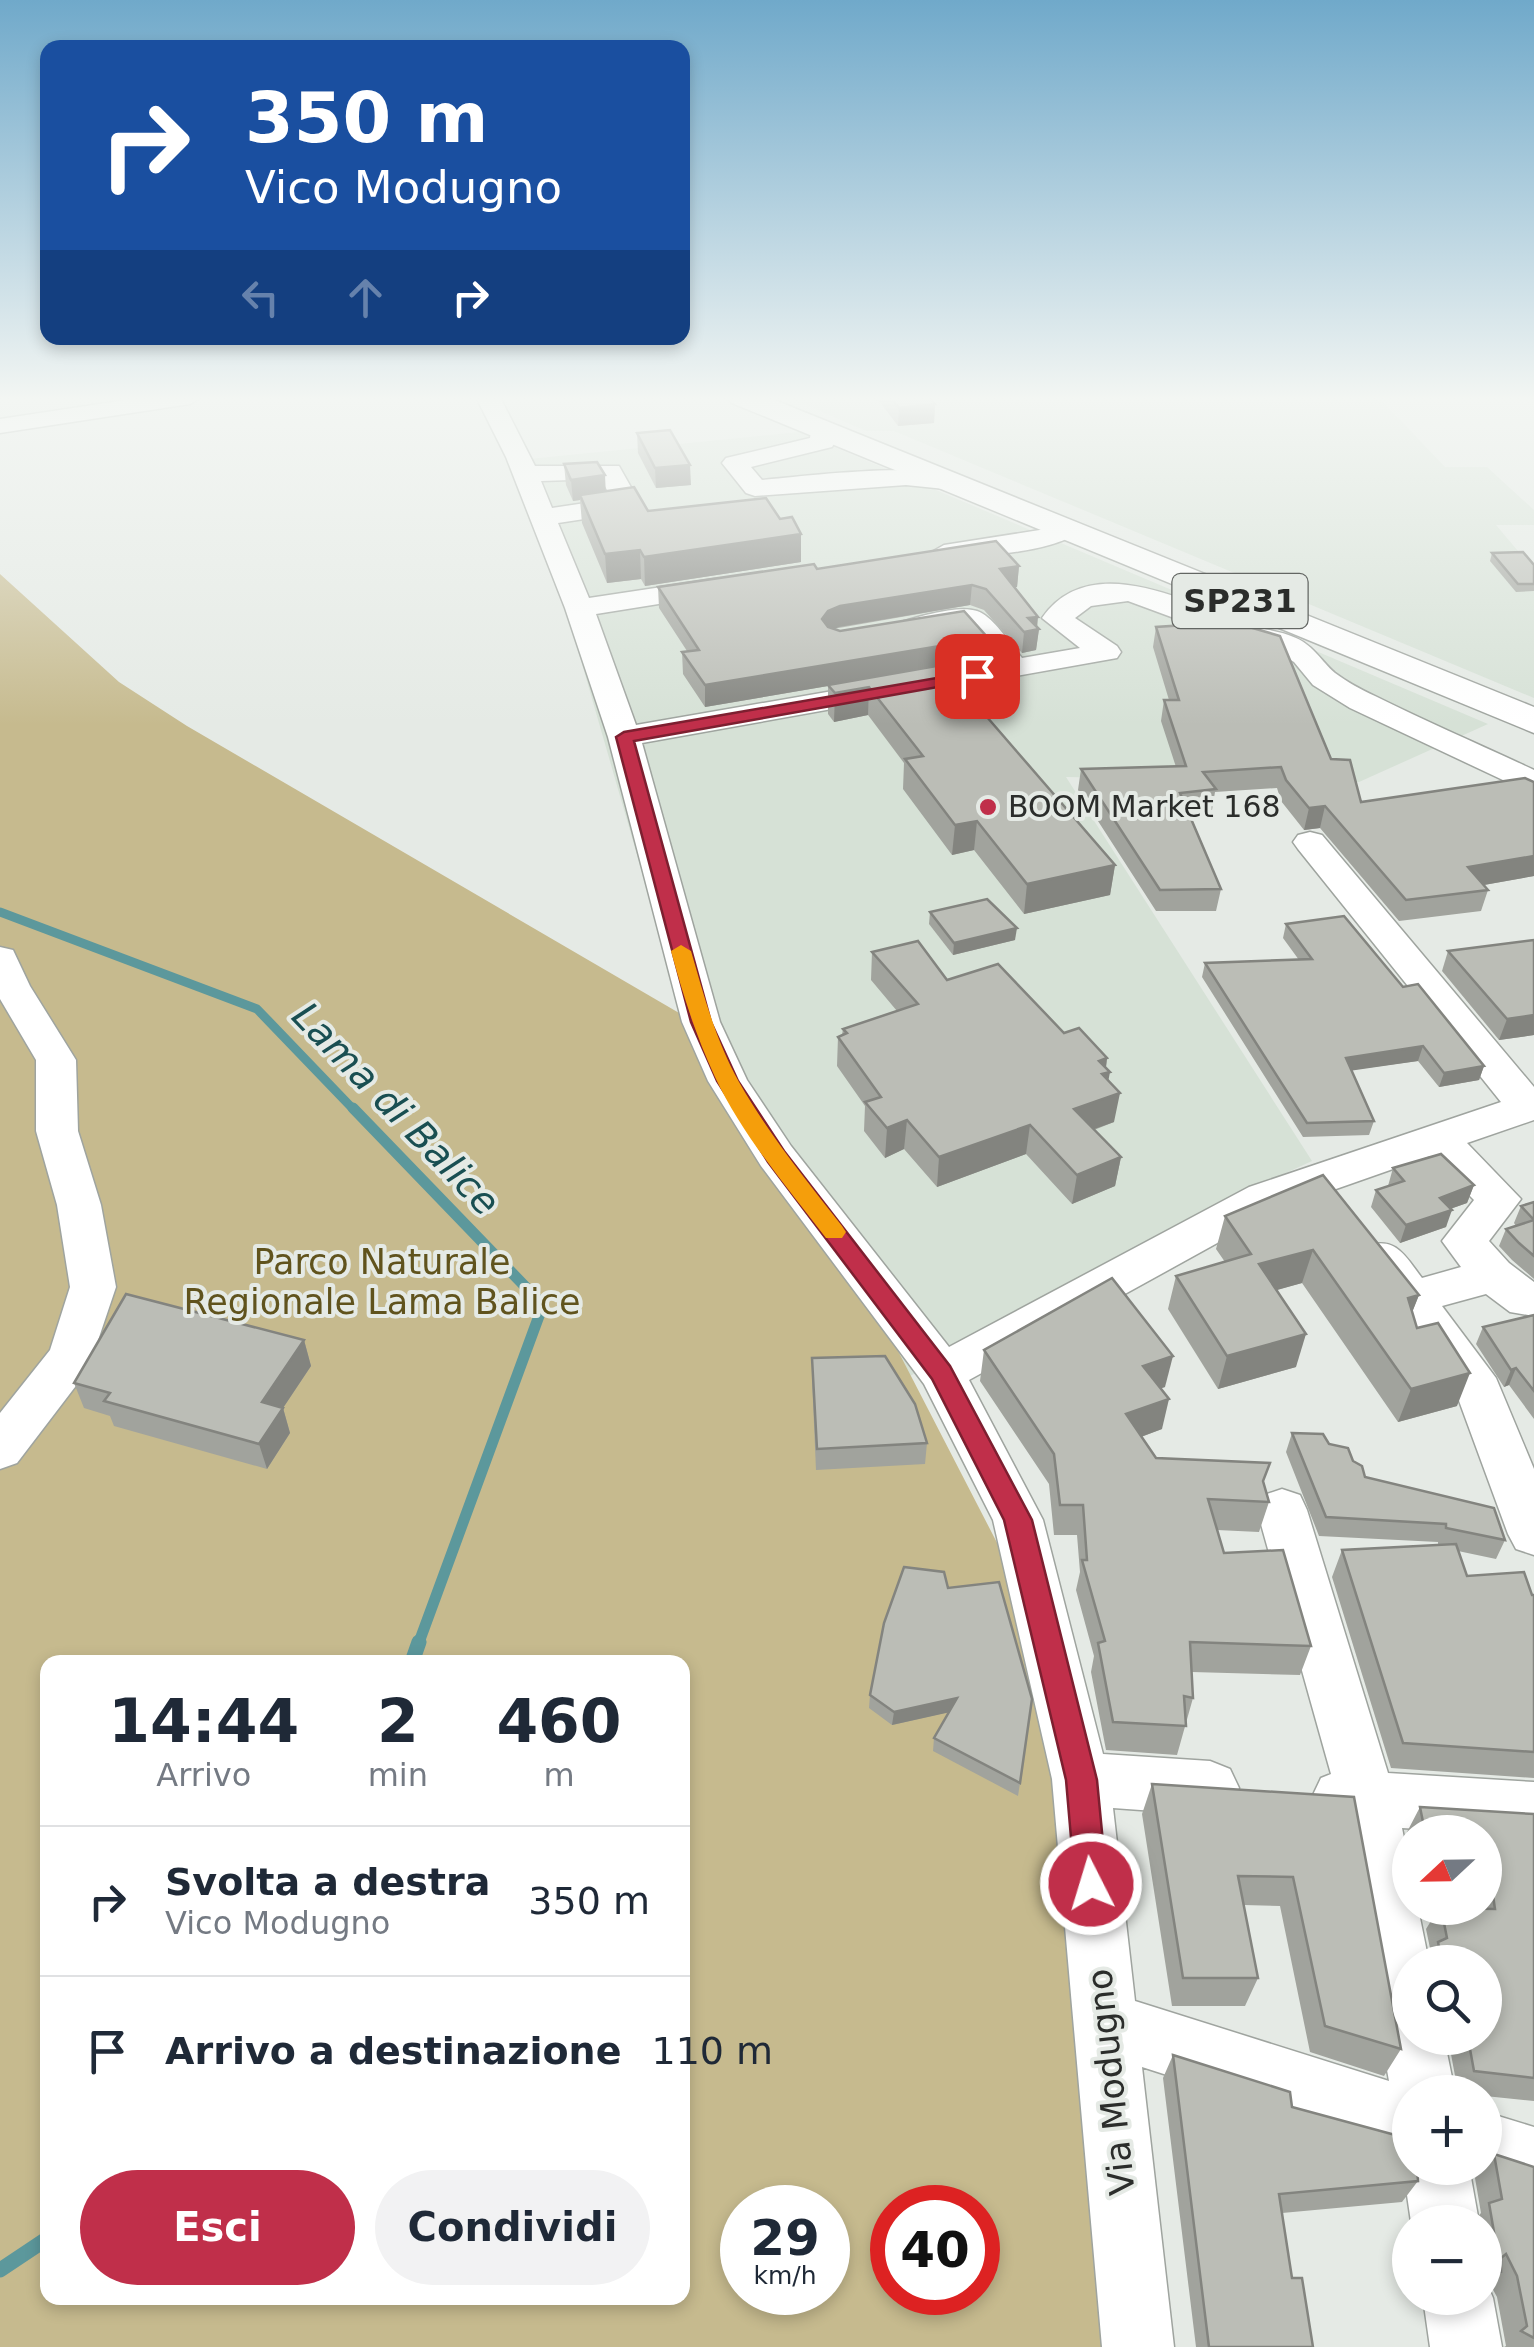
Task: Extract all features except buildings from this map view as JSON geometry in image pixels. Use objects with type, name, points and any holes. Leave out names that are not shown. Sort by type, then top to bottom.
[{"type":"main road","name":"SP231","points":[[1008,507],[1534,721]]},
{"type":"street","name":"Via Modugno","points":[[539,507],[624,737],[701,1022],[728,1081],[776,1156],[942,1372],[1018,1520],[1081,1780],[1138,2347]]},
{"type":"street","points":[[543,517],[617,507]]},
{"type":"street","points":[[915,557],[1053,536],[1066,530]]},
{"type":"street","points":[[579,608],[737,584]]},
{"type":"street","points":[[624,737],[1106,652],[1056,618],[1062,610],[1104,593],[1128,592],[1150,596],[1240,633],[1284,643],[1305,656],[1324,678],[1361,702],[1534,782]]},
{"type":"street","points":[[877,634],[972,618],[1025,668]]},
{"type":"street","points":[[942,1372],[1264,1198],[1339,1203],[1436,1138],[1531,1106],[1310,842]]},
{"type":"street","points":[[0,958],[10,986],[56,1060],[57,1131],[79,1204],[93,1287],[71,1357],[0,1449]]},
{"type":"street","points":[[1436,1138],[1499,1200],[1464,1241],[1493,1275],[1526,1300],[1534,1299]]},
{"type":"street","points":[[1339,1203],[1414,1297],[1479,1391],[1534,1534]]},
{"type":"street","points":[[1414,1297],[1493,1275]]},
{"type":"street","points":[[1282,1510],[1366,1798],[1394,1945]]},
{"type":"street","points":[[1081,1780],[1534,1809]]},
{"type":"street","points":[[1105,2023],[1392,2115]]},
{"type":"street","points":[[1502,2150],[1534,2160]]},
{"type":"street","points":[[1461,2315],[1466,2347]]},
{"type":"shaded area","points":[[527,507],[975,507],[1488,724],[1359,782],[1066,777],[1312,1161],[1253,1188],[910,1376],[694,1053],[565,605]]},
{"type":"shaded area","points":[[1075,507],[1530,507],[1534,510],[1534,525],[1496,525],[1534,570],[1534,698]]},
{"type":"green space","name":"Parco Naturale Regionale Lama Balice","points":[[0,574],[119,682],[187,726],[686,1017],[896,1347],[1057,1659],[1128,2347],[0,2347]]},
{"type":"waterway","name":"Lama di Balice","points":[[0,912],[257,1009],[355,1111]]},
{"type":"waterway","name":"Lama di Balice","points":[[353,1108],[543,1305],[418,1645]]},
{"type":"waterway","name":"Lama di Balice","points":[[414,1655],[419,1642]]},
{"type":"waterway","name":"Lama di Balice","points":[[0,2270],[40,2243]]},
{"type":"slow traffic","points":[[681,951],[701,1022],[728,1081],[776,1156],[834,1232]]},
{"type":"place","name":"BOOM Market 168","points":[[988,807]]},
{"type":"route","points":[[977,676],[624,737],[701,1022],[728,1081],[776,1156],[942,1372],[1018,1520],[1081,1780],[1091,1884]]}]
